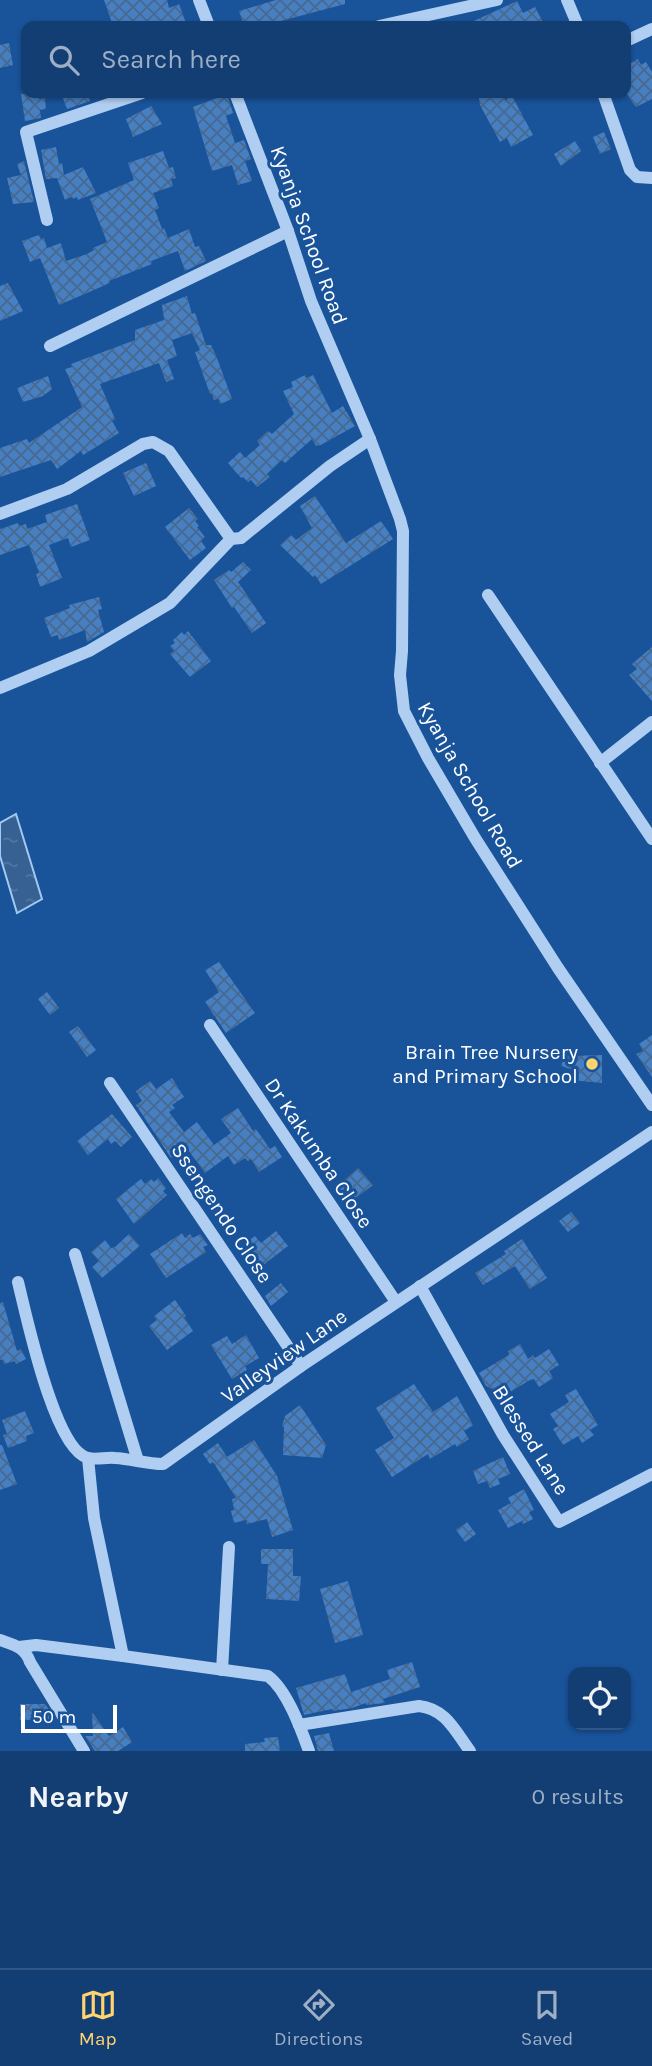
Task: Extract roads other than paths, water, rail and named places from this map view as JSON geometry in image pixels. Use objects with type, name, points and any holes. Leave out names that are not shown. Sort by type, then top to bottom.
[{"type":"street","points":[[199,0],[207,21]]},
{"type":"street","points":[[402,21],[497,0]]},
{"type":"street","points":[[567,0],[576,21]]},
{"type":"street","points":[[631,39],[652,29]]},
{"type":"street","points":[[47,220],[26,132],[127,98]]},
{"type":"street","name":"Kyanja School Road","points":[[237,98],[288,231],[321,328],[370,439],[403,531],[400,692],[404,711],[475,838],[558,968],[652,1105]]},
{"type":"street","points":[[605,98],[630,170],[637,177],[652,178]]},
{"type":"street","points":[[50,346],[288,231]]},
{"type":"street","points":[[0,688],[89,651],[170,603],[231,539],[241,538],[330,467],[370,439]]},
{"type":"street","points":[[0,514],[67,489],[143,444],[153,442],[169,452],[231,539]]},
{"type":"street","points":[[488,595],[652,839]]},
{"type":"street","points":[[600,762],[652,722]]},
{"type":"street","name":"Dr Kakumba Close","points":[[210,1025],[396,1302]]},
{"type":"street","name":"Ssengendo Close","points":[[110,1083],[301,1366]]},
{"type":"street","name":"Valleyview Lane","points":[[88,1458],[163,1464],[301,1366],[652,1132]]},
{"type":"street","points":[[75,1254],[138,1461]]},
{"type":"street","points":[[18,1282],[42,1378],[70,1441],[88,1458],[93,1518],[123,1656]]},
{"type":"street","name":"Blessed Lane","points":[[420,1286],[503,1435],[559,1522],[652,1475]]},
{"type":"street","points":[[222,1670],[229,1546]]},
{"type":"street","points":[[0,1640],[19,1647],[27,1654],[84,1751]]},
{"type":"street","points":[[19,1647],[36,1645],[268,1676],[276,1682],[299,1725],[309,1751]]},
{"type":"street","points":[[299,1725],[419,1706],[433,1707],[449,1722],[470,1751]]},
{"type":"water","points":[[16,814],[42,899],[17,913],[0,856],[0,823]]},
{"type":"place","name":"Brain Tree Nursery and Primary School","points":[[592,1064]]}]
